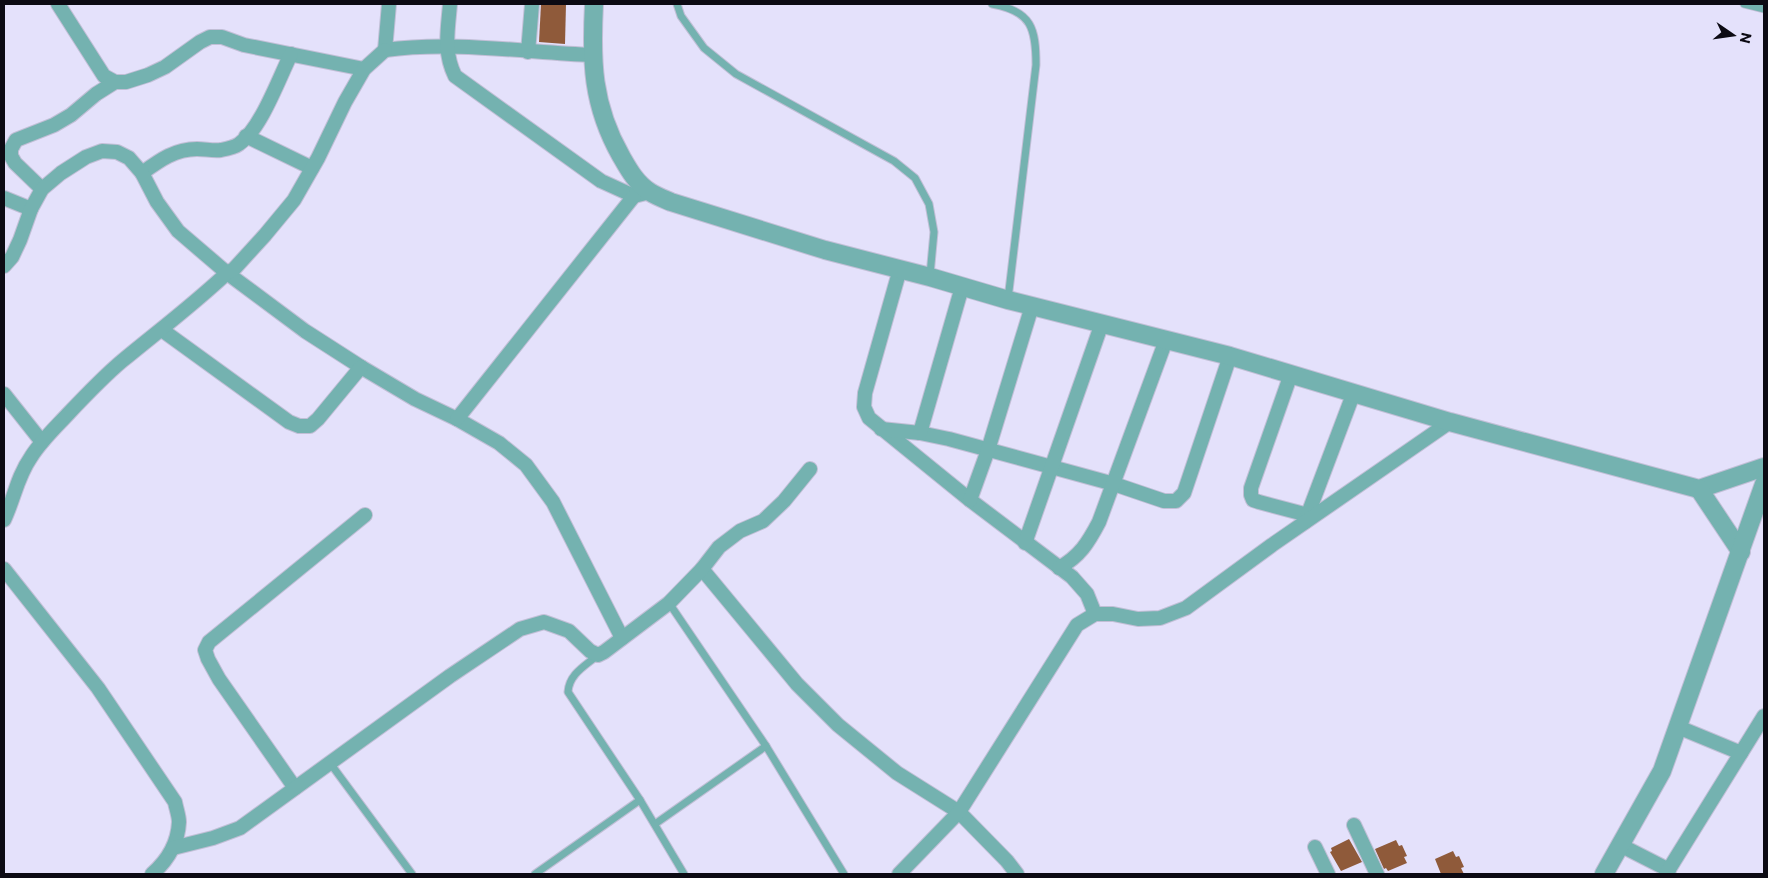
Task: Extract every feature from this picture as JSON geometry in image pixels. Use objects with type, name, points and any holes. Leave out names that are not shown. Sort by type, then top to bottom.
[{"type":"street","points":[[58,4],[104,76],[115,82],[126,82],[165,67],[210,37],[222,37],[244,45],[364,69]]},
{"type":"street","points":[[385,50],[389,4]]},
{"type":"street","points":[[450,4],[446,46],[448,63],[455,76],[601,181],[806,244],[1008,300],[1230,356],[1450,422],[1699,489],[1764,468]]},
{"type":"street","points":[[528,52],[532,4]]},
{"type":"street","points":[[594,4],[592,55],[597,97],[611,138],[642,194]]},
{"type":"street","points":[[4,520],[18,478],[42,442],[121,362],[162,330],[226,273],[234,269],[294,200],[364,69],[385,50],[415,46],[446,46],[592,55]]},
{"type":"street","points":[[142,173],[164,157],[180,150],[198,148],[221,150],[238,144],[261,116],[291,54]]},
{"type":"street","points":[[42,189],[14,163],[11,149],[16,140],[54,125],[71,115],[96,94],[115,82]]},
{"type":"street","points":[[246,136],[312,168]]},
{"type":"street","points":[[4,266],[12,256],[20,240],[30,209],[42,189],[86,157],[102,151],[117,152],[129,158],[142,173],[157,202],[178,231],[226,273],[305,331],[361,367],[415,399],[457,419],[498,443],[526,465],[553,502],[622,638]]},
{"type":"street","points":[[457,419],[642,194]]},
{"type":"street","points":[[4,198],[30,209]]},
{"type":"street","points":[[900,269],[865,393],[864,407],[870,418],[881,429],[970,500],[1072,577],[1087,594],[1095,614]]},
{"type":"street","points":[[920,432],[962,287]]},
{"type":"street","points":[[970,500],[988,450],[1032,306]]},
{"type":"street","points":[[1025,543],[1102,323]]},
{"type":"street","points":[[162,330],[289,422],[298,426],[310,426],[318,419],[361,367]]},
{"type":"street","points":[[1059,568],[1072,560],[1087,543],[1099,522],[1166,340]]},
{"type":"street","points":[[881,429],[920,432],[1114,484],[1164,501],[1176,501],[1184,493],[1230,356]]},
{"type":"street","points":[[1291,374],[1251,488],[1251,495],[1253,500],[1306,518]]},
{"type":"street","points":[[1306,518],[1354,392]]},
{"type":"street","points":[[4,394],[42,442]]},
{"type":"street","points":[[899,874],[959,812],[1078,625],[1095,614],[1113,614],[1138,619],[1160,618],[1186,608],[1306,518],[1450,422]]},
{"type":"street","points":[[173,848],[213,838],[240,828],[450,676],[520,629],[544,622],[569,631],[590,651],[598,655],[604,652],[669,603],[702,569],[719,547],[740,531],[763,521],[784,502],[810,469]]},
{"type":"street","points":[[1604,874],[1662,771],[1764,488]]},
{"type":"street","points":[[1699,489],[1741,552]]},
{"type":"street","points":[[295,788],[219,679],[205,650],[209,642],[365,515]]},
{"type":"street","points":[[4,569],[98,688],[176,802],[179,822],[173,848],[159,868],[152,874]]},
{"type":"street","points":[[702,569],[797,684],[838,725],[897,773],[959,812],[1007,860],[1017,874]]},
{"type":"street","points":[[1620,846],[1668,872],[1764,716]]},
{"type":"street","points":[[1678,727],[1741,753]]},
{"type":"street","points":[[1354,825],[1377,874]]},
{"type":"street","points":[[1315,847],[1328,874]]},
{"type":"lane","points":[[677,4],[681,16],[704,48],[736,74],[894,161],[915,178],[929,204],[934,232],[930,277]]},
{"type":"lane","points":[[992,4],[1003,6],[1019,13],[1032,25],[1036,41],[1036,65],[1008,300]]},
{"type":"lane","points":[[1744,4],[1764,10]]},
{"type":"lane","points":[[669,603],[766,746],[844,874]]},
{"type":"lane","points":[[598,655],[574,674],[568,683],[568,692],[640,800],[684,874]]},
{"type":"lane","points":[[655,824],[766,746]]},
{"type":"lane","points":[[330,764],[412,874]]},
{"type":"lane","points":[[536,874],[640,800]]},
{"type":"building","points":[[541,4],[566,4],[565,44],[539,42]]},
{"type":"building","points":[[1349,839],[1362,862],[1341,871],[1330,852],[1332,851],[1331,848]]},
{"type":"building","points":[[1396,840],[1399,846],[1402,845],[1407,856],[1404,857],[1407,863],[1388,871],[1386,868],[1384,869],[1375,849]]},
{"type":"building","points":[[1453,851],[1456,857],[1459,856],[1464,867],[1461,868],[1464,874],[1441,874],[1435,859]]}]
